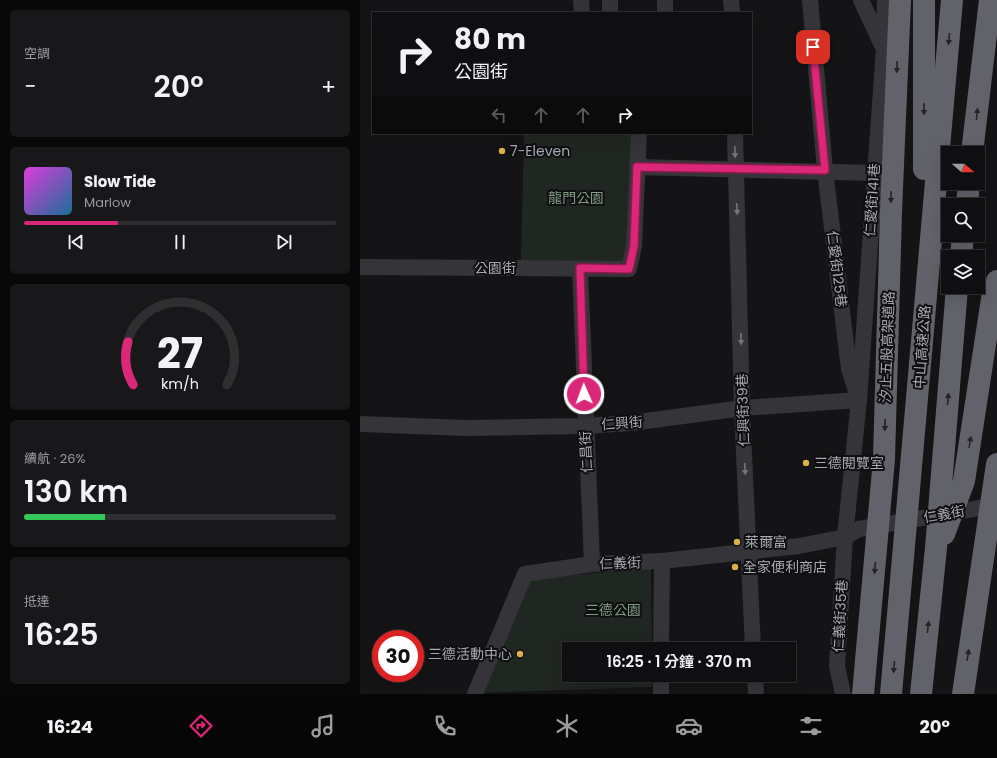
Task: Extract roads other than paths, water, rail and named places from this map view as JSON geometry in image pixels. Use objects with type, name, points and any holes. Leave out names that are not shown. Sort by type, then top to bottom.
[{"type":"highway","name":"汐止五股高架道路","points":[[864,694],[884,459],[891,212],[900,0]]},
{"type":"highway","points":[[922,341],[924,0]]},
{"type":"highway","name":"中山高速公路","points":[[892,694],[912,477],[929,242],[952,0]]},
{"type":"highway","points":[[973,146],[990,0]]},
{"type":"highway","points":[[936,550],[964,481],[992,299],[997,281]]},
{"type":"highway","name":"中山高速公路","points":[[921,694],[936,550],[956,294]]},
{"type":"highway","points":[[962,694],[997,464]]},
{"type":"street","points":[[582,0],[582,12]]},
{"type":"street","points":[[610,0],[610,12]]},
{"type":"street","points":[[665,0],[665,12]]},
{"type":"street","points":[[731,0],[732,12]]},
{"type":"street","name":"仁愛街125巷","points":[[810,0],[825,170],[849,368],[859,400],[845,537]]},
{"type":"street","points":[[860,0],[884,48]]},
{"type":"street","name":"仁愛街141巷","points":[[859,400],[884,48],[885,0]]},
{"type":"street","points":[[639,134],[637,167],[736,170],[825,170],[874,173]]},
{"type":"street","name":"仁興街39巷","points":[[735,134],[743,408],[753,642]]},
{"type":"street","name":"公園街","points":[[360,267],[629,269],[634,246],[637,167]]},
{"type":"street","name":"仁昌街","points":[[580,268],[585,426],[592,564]]},
{"type":"street","name":"仁興街","points":[[360,424],[467,428],[631,424],[743,408],[859,400]]},
{"type":"street","name":"仁義街","points":[[845,537],[859,529],[997,505]]},
{"type":"street","name":"仁義街","points":[[475,694],[525,574],[592,564],[662,561],[748,552],[799,546],[845,537],[867,539],[997,515]]},
{"type":"street","name":"仁義街35巷","points":[[843,694],[837,666],[845,537]]},
{"type":"street","points":[[661,642],[662,561]]},
{"type":"street","points":[[661,682],[661,694]]},
{"type":"street","points":[[755,682],[756,694]]},
{"type":"place","name":"7-Eleven","points":[[502,151]]},
{"type":"place","name":"三德閱覽室","points":[[806,463]]},
{"type":"place","name":"萊爾富","points":[[737,542]]},
{"type":"place","name":"全家便利商店","points":[[735,567]]},
{"type":"place","name":"三德活動中心","points":[[520,654]]},
{"type":"park label","name":"龍門公園","points":[[576,198]]},
{"type":"park label","name":"三德公園","points":[[613,610]]}]
